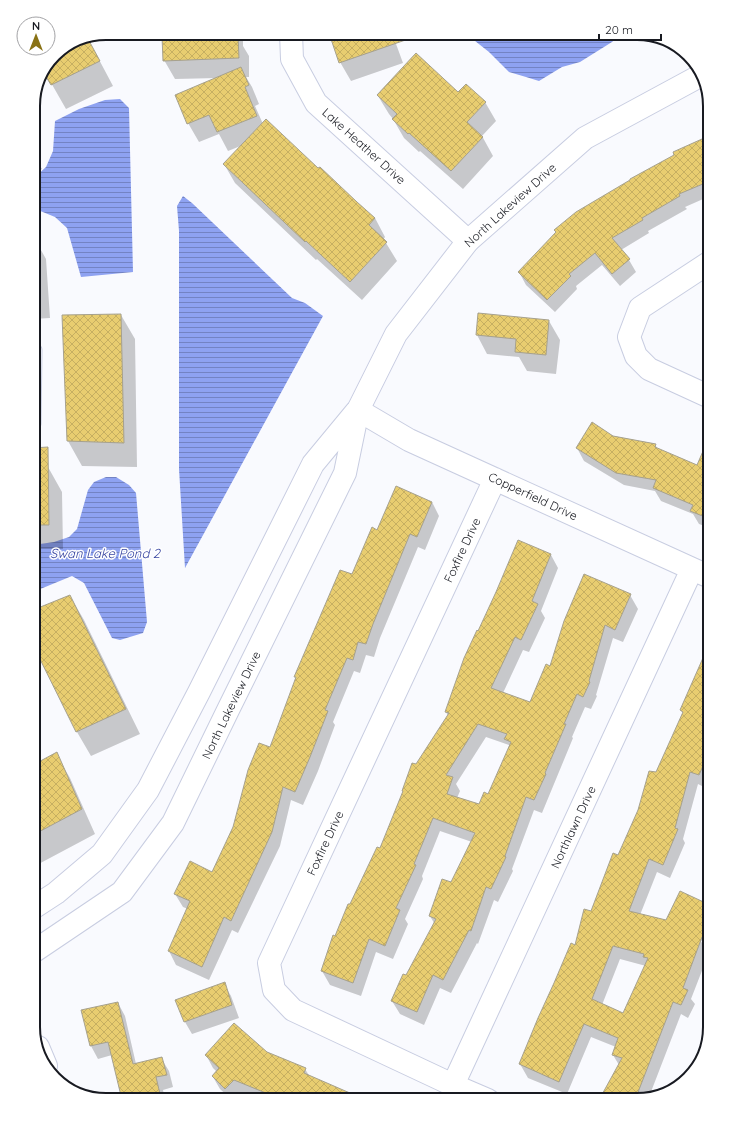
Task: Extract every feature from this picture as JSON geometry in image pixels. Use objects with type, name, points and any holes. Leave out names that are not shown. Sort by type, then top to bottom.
[{"type":"street","name":"Lake Heather Drive","points":[[291,40],[292,59],[316,103],[468,241]]},
{"type":"street","name":"North Lakeview Drive","points":[[40,903],[56,893],[102,854],[148,790],[199,692],[313,464],[358,410],[396,334],[468,241],[585,138],[696,78]]},
{"type":"street","points":[[703,267],[640,308],[629,337],[636,356],[649,368],[703,394]]},
{"type":"street","name":"North Lakeview Drive","points":[[40,947],[122,892],[173,824],[345,473],[358,410]]},
{"type":"street","name":"Copperfield Drive","points":[[358,410],[409,440],[701,573]]},
{"type":"street","name":"Foxfire Drive","points":[[470,1093],[293,1010],[274,990],[269,964],[495,479]]},
{"type":"street","name":"Northlawn Drive","points":[[453,1086],[701,573]]},
{"type":"street","points":[[199,692],[229,708]]},
{"type":"water","points":[[474,40],[614,40],[580,62],[562,67],[539,81],[509,72],[489,52]]},
{"type":"water","points":[[120,99],[129,108],[133,272],[81,277],[67,228],[55,217],[40,211],[40,173],[46,167],[53,151],[55,121],[79,109],[105,100]]},
{"type":"water","points":[[183,196],[292,298],[305,303],[323,316],[185,568],[179,469],[179,231],[177,206]]},
{"type":"water","name":"Swan Lake Pond 2","points":[[106,477],[116,477],[129,485],[136,493],[147,622],[143,633],[120,640],[112,638],[84,583],[72,576],[40,589],[40,544],[54,542],[69,537],[77,529],[88,490],[94,482]]},
{"type":"building","points":[[162,40],[238,40],[239,58],[163,61]]},
{"type":"building","points":[[331,40],[405,40],[339,63]]},
{"type":"building","points":[[90,42],[100,61],[51,85],[47,78],[59,59],[69,51]]},
{"type":"building","points":[[416,53],[458,92],[466,84],[486,102],[467,122],[483,137],[451,171],[392,119],[397,114],[377,95]]},
{"type":"building","points":[[241,67],[249,85],[245,87],[257,116],[217,132],[209,115],[187,124],[175,95]]},
{"type":"building","points":[[266,119],[318,168],[320,167],[375,218],[369,225],[387,242],[350,282],[306,241],[305,242],[223,164]]},
{"type":"building","points":[[702,139],[703,184],[679,194],[680,196],[642,218],[643,220],[612,238],[630,259],[612,274],[595,253],[569,274],[571,276],[547,300],[518,272],[556,232],[554,230],[576,212],[630,179],[674,155],[673,152]]},
{"type":"building","points":[[478,313],[549,320],[546,355],[515,352],[516,339],[476,335]]},
{"type":"building","points":[[121,314],[124,443],[67,441],[62,315]]},
{"type":"building","points":[[592,422],[613,436],[656,444],[655,447],[697,465],[703,451],[703,516],[690,511],[693,505],[653,488],[656,480],[616,473],[576,448]]},
{"type":"building","points":[[48,447],[49,525],[40,525],[40,448]]},
{"type":"building","points":[[396,486],[432,502],[417,537],[410,534],[366,644],[358,642],[353,660],[347,658],[325,710],[328,711],[295,792],[283,787],[272,832],[231,921],[224,917],[202,967],[168,951],[190,901],[174,894],[190,861],[212,872],[233,827],[248,770],[259,743],[270,747],[296,677],[294,677],[340,570],[352,574],[372,527],[377,530]]},
{"type":"building","points":[[518,540],[551,554],[532,601],[538,604],[521,640],[515,637],[491,688],[530,702],[546,664],[550,666],[564,621],[584,574],[631,594],[615,630],[605,625],[589,681],[590,682],[583,697],[577,694],[545,773],[546,774],[534,800],[526,797],[505,856],[506,857],[491,889],[486,887],[471,931],[469,930],[443,980],[433,975],[417,1012],[391,1001],[403,974],[406,975],[436,919],[429,916],[442,879],[451,882],[475,833],[433,818],[414,864],[416,865],[396,908],[400,910],[385,946],[369,939],[353,983],[321,971],[333,935],[335,936],[348,904],[350,904],[377,847],[380,848],[403,791],[412,763],[416,764],[449,713],[445,712],[464,658],[496,592]],"holes":[[[478,724],[507,734],[504,739],[511,742],[488,794],[484,792],[479,804],[447,794],[453,777],[446,775]]]},
{"type":"building","points":[[70,595],[126,709],[76,732],[40,659],[40,607]]},
{"type":"building","points":[[703,658],[703,766],[699,775],[690,772],[675,828],[678,829],[663,865],[649,859],[629,911],[666,920],[680,891],[703,902],[703,938],[683,988],[688,990],[681,1005],[673,1002],[638,1093],[603,1093],[622,1058],[612,1055],[618,1038],[584,1024],[559,1082],[519,1064],[571,943],[575,945],[584,909],[591,911],[613,853],[618,855],[638,810],[649,771],[656,772],[683,712],[680,710]],"holes":[[[613,946],[644,954],[643,957],[648,958],[623,1013],[592,999]]]},
{"type":"building","points":[[57,752],[82,809],[40,831],[40,761]]},
{"type":"building","points":[[225,982],[232,1005],[184,1022],[175,1000]]},
{"type":"building","points":[[118,1002],[133,1064],[162,1057],[167,1075],[156,1077],[160,1093],[120,1093],[108,1042],[90,1046],[81,1010]]},
{"type":"building","points":[[234,1023],[267,1052],[306,1068],[304,1073],[350,1093],[266,1093],[234,1080],[225,1089],[212,1076],[219,1068],[205,1055]]}]
